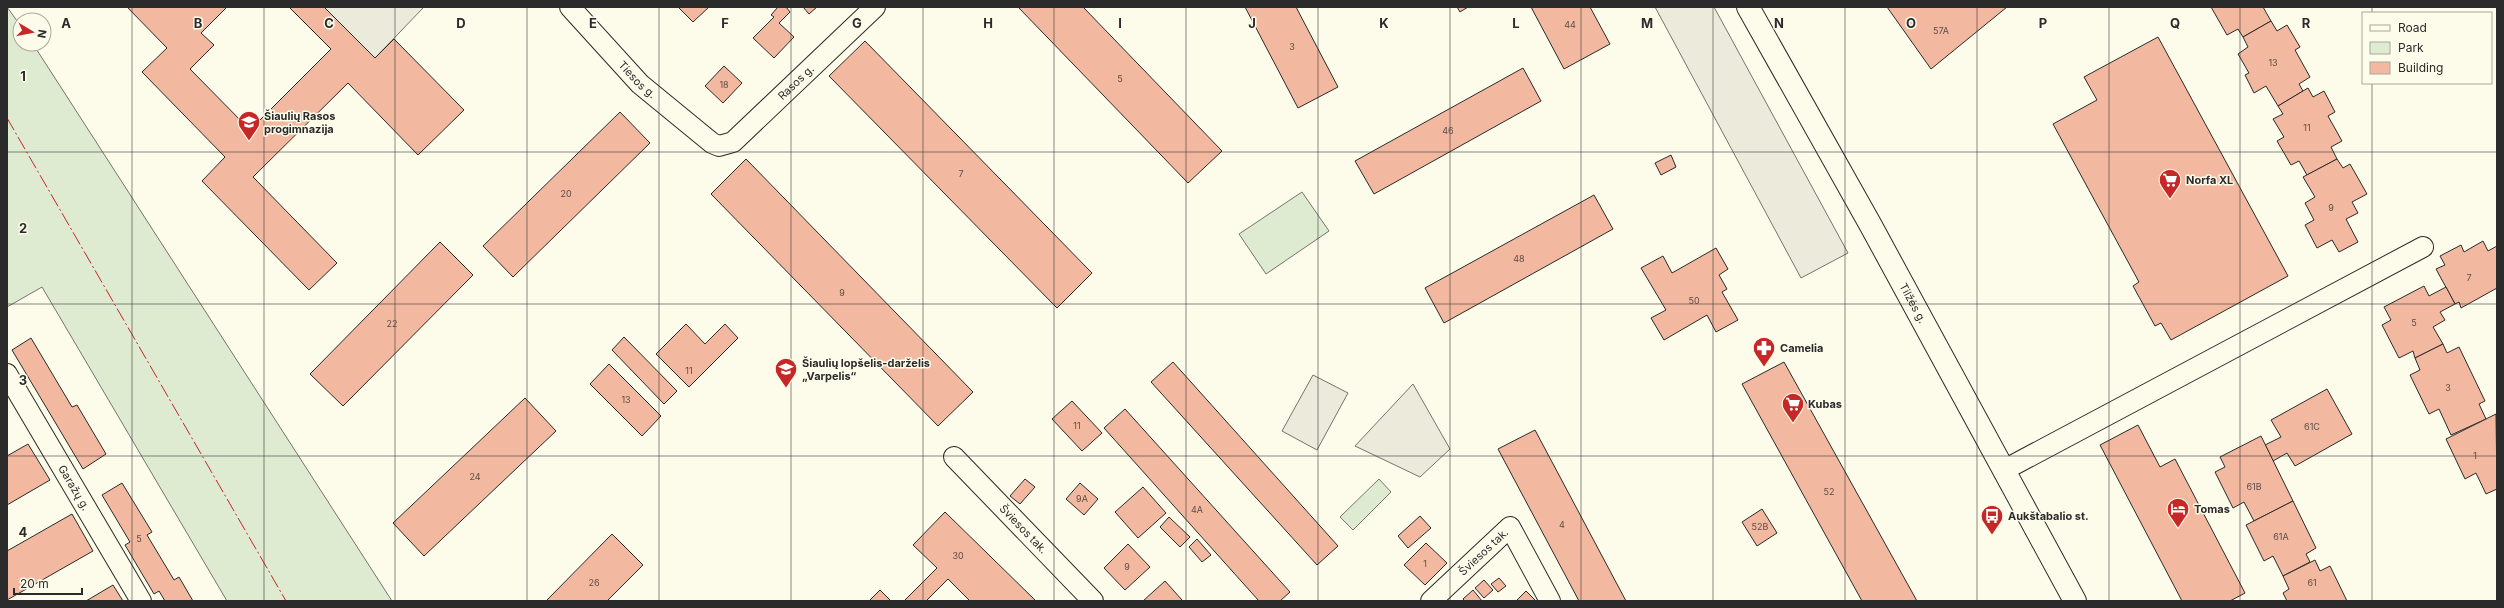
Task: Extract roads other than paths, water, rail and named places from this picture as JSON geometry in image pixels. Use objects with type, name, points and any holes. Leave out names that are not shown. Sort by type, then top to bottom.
[{"type":"highway","name":"Tilžės g.","points":[[1748,7],[2075,601]]},
{"type":"street","name":"Tiesos g.","points":[[570,7],[640,84],[712,143]]},
{"type":"street","name":"Rasos g.","points":[[712,143],[720,146],[733,142],[875,7]]},
{"type":"street","points":[[2004,470],[2423,247]]},
{"type":"street","name":"Garažų g.","points":[[7,374],[141,601]]},
{"type":"street","name":"Šviesos tak.","points":[[954,457],[1093,601]]},
{"type":"street","name":"Šviesos tak.","points":[[1431,601],[1510,527],[1550,601]]},
{"type":"place","name":"Šiaulių Rasos progimnazija","points":[[249,142]]},
{"type":"place","name":"Norfa XL","points":[[2170,200]]},
{"type":"place","name":"Camelia","points":[[1764,368]]},
{"type":"place","name":"Šiaulių lopšelis-darželis „Varpelis“","points":[[786,388]]},
{"type":"place","name":"Kubas","points":[[1793,424]]},
{"type":"place","name":"Tomas","points":[[2178,528]]},
{"type":"place","name":"Aukštabalio st.","points":[[1992,536]]}]
